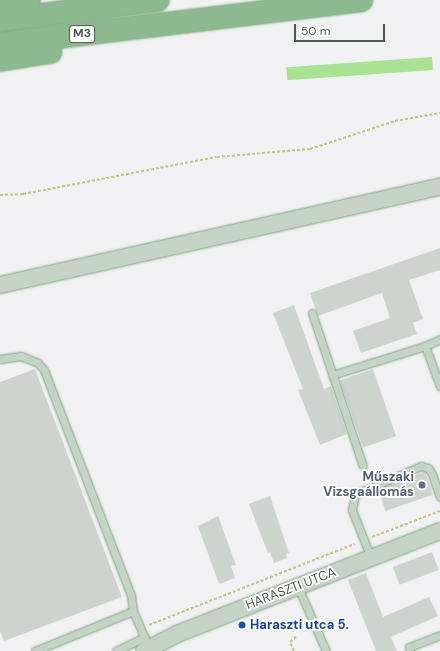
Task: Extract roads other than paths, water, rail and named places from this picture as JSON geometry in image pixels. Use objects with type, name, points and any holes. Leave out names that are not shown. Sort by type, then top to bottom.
[{"type":"highway","points":[[0,3],[29,0]]},
{"type":"highway","name":"M3","points":[[0,20],[158,0]]},
{"type":"highway","name":"M3","points":[[0,44],[361,0]]},
{"type":"highway","points":[[0,60],[140,38],[213,17]]},
{"type":"street","points":[[0,285],[440,187]]},
{"type":"street","name":"HARASZTI UTCA","points":[[146,645],[440,531]]},
{"type":"lane","points":[[312,313],[363,466]]},
{"type":"lane","points":[[332,375],[425,346],[440,339]]},
{"type":"lane","points":[[425,346],[440,386]]},
{"type":"lane","points":[[0,359],[21,356],[38,363],[44,370],[131,595],[133,611],[142,629],[146,645],[116,651]]},
{"type":"lane","points":[[371,558],[352,510],[355,494],[361,490],[421,466],[428,468],[432,474],[440,496]]},
{"type":"lane","points":[[298,586],[326,651]]},
{"type":"lane","points":[[35,651],[133,611]]},
{"type":"lane","points":[[410,651],[409,647],[440,636]]},
{"type":"place","name":"Műszaki Vizsgaállomás","points":[[422,485]]},
{"type":"place","name":"Haraszti utca 5.","points":[[242,625]]}]
